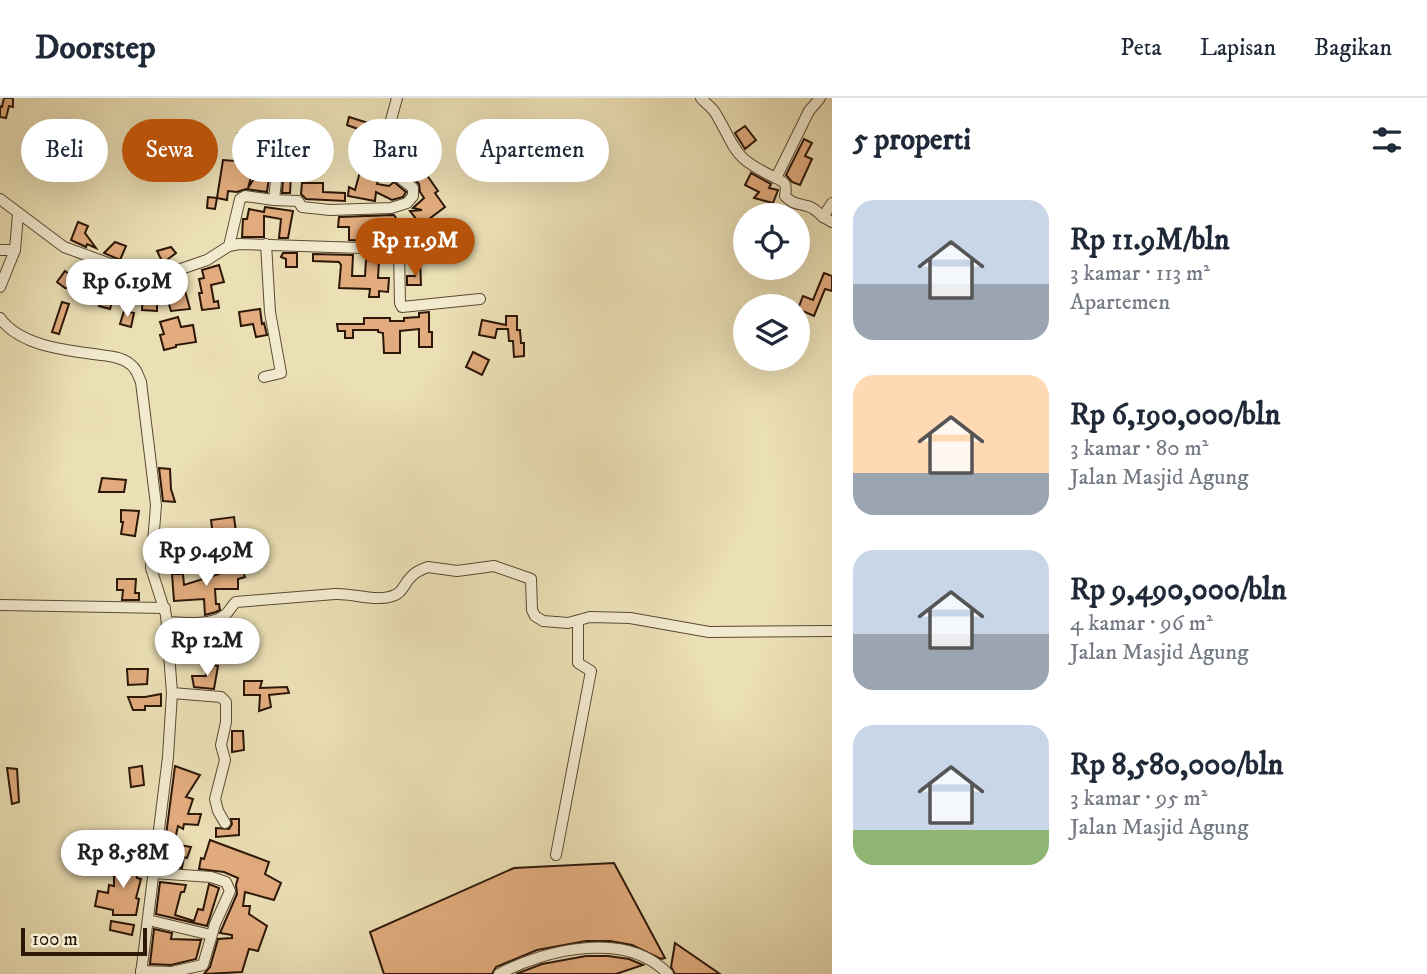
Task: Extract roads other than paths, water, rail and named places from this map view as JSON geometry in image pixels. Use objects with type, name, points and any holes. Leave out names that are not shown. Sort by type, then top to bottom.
[{"type":"street","points":[[229,246],[240,199],[246,196],[298,201],[302,207],[330,210],[391,208],[407,203],[413,196],[413,188],[386,167],[382,153],[397,98]]},
{"type":"street","points":[[701,98],[716,113],[742,160],[785,183],[785,196],[788,200],[808,206],[828,219],[832,203]]},
{"type":"street","points":[[776,177],[809,111],[820,98]]},
{"type":"street","points":[[274,200],[276,182]]},
{"type":"street","points":[[0,199],[76,253],[146,276],[163,275],[207,260],[229,246],[249,243],[398,250],[402,307],[480,299]]},
{"type":"street","points":[[0,287],[15,250],[18,214]]},
{"type":"street","points":[[264,377],[281,373],[270,312],[266,244]]},
{"type":"street","points":[[0,250],[15,250]]},
{"type":"street","points":[[0,318],[15,334],[25,339],[121,359],[135,369],[141,382],[155,493],[152,573],[165,608],[172,693],[168,757],[141,972],[172,972],[202,965],[211,935],[230,891],[229,884],[211,877],[154,873]]},
{"type":"street","points":[[151,556],[173,555],[182,549]]},
{"type":"street","points":[[167,622],[212,621],[226,614],[236,602],[350,593],[376,597],[394,596],[410,578],[428,566],[457,571],[489,565],[529,578],[532,582],[532,611],[538,618],[550,622],[578,621],[590,617],[638,619],[709,632],[832,631]]},
{"type":"street","points":[[0,605],[165,608]]},
{"type":"street","points":[[556,855],[592,671],[578,663],[578,621]]},
{"type":"street","points":[[172,693],[221,697],[226,702],[226,722],[221,745],[225,760],[215,799],[225,823]]},
{"type":"street","points":[[148,920],[211,935]]},
{"type":"street","points":[[499,974],[554,952],[579,948],[635,953],[648,957],[668,974]]}]
